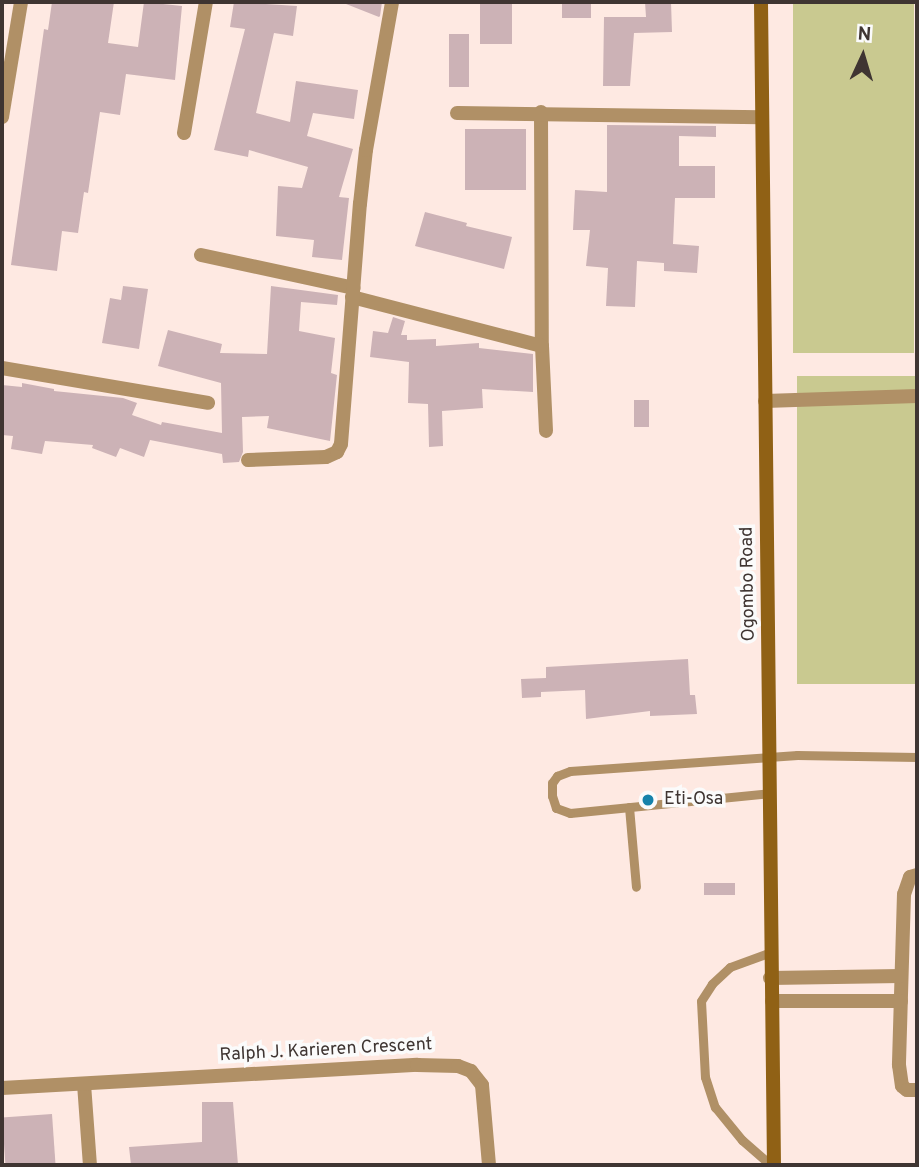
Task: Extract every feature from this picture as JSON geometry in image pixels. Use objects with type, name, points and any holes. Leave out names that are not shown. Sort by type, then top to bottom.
[{"type":"main road","name":"Ogombo Road","points":[[761,2],[771,757],[772,1165]]},
{"type":"street","points":[[2,117],[21,2]]},
{"type":"street","points":[[184,133],[206,2]]},
{"type":"street","points":[[248,460],[326,457],[340,448],[366,150],[392,2]]},
{"type":"street","points":[[457,113],[541,112],[761,117]]},
{"type":"street","points":[[541,112],[542,346],[546,431]]},
{"type":"street","points":[[201,255],[352,292],[542,346]]},
{"type":"street","points":[[2,368],[208,403]]},
{"type":"street","points":[[765,401],[917,396]]},
{"type":"street","points":[[917,875],[910,877],[904,894],[899,1080],[907,1090],[917,1090]]},
{"type":"street","points":[[770,978],[901,976]]},
{"type":"street","points":[[772,1000],[901,1001]]},
{"type":"street","name":"Ralph J. Karieren Crescent","points":[[2,1088],[417,1065],[458,1066],[471,1071],[482,1085],[489,1165]]},
{"type":"street","points":[[83,1084],[90,1165]]},
{"type":"lane","points":[[771,793],[570,813],[556,808],[552,783],[557,776],[570,771],[771,757],[917,757]]},
{"type":"lane","points":[[629,807],[636,887]]},
{"type":"lane","points":[[771,952],[730,967],[712,984],[701,1001],[705,1077],[715,1107],[742,1140],[772,1165]]},
{"type":"green space","points":[[793,2],[914,2],[914,353],[793,353]]},
{"type":"green space","points":[[797,376],[917,376],[917,684],[797,684]]},
{"type":"building","points":[[52,2],[114,2],[108,43],[138,47],[144,2],[182,6],[175,80],[126,74],[120,115],[100,112],[88,193],[84,192],[78,233],[62,231],[57,271],[11,265],[44,29],[48,30]]},
{"type":"building","points":[[234,2],[297,6],[293,36],[274,33],[256,113],[290,122],[296,81],[358,90],[354,119],[313,113],[307,136],[353,149],[339,197],[349,198],[342,260],[312,257],[314,240],[276,236],[278,186],[302,188],[308,167],[249,150],[248,157],[214,150],[245,29],[230,27]]},
{"type":"building","points":[[341,2],[382,2],[380,16],[379,17]]},
{"type":"building","points":[[480,2],[512,2],[512,44],[480,44]]},
{"type":"building","points":[[562,2],[591,2],[591,18],[562,18]]},
{"type":"building","points":[[645,2],[671,2],[672,32],[634,33],[630,86],[603,86],[604,17],[646,17]]},
{"type":"building","points":[[449,34],[469,34],[469,87],[449,87]]},
{"type":"building","points":[[607,125],[716,126],[716,137],[679,136],[679,166],[715,166],[715,198],[675,198],[673,244],[699,246],[697,273],[664,271],[664,263],[637,261],[635,307],[606,306],[608,268],[586,266],[590,230],[573,230],[575,190],[607,192]]},
{"type":"building","points":[[465,129],[526,129],[526,190],[465,190]]},
{"type":"building","points":[[425,212],[467,223],[466,226],[512,237],[504,269],[415,246]]},
{"type":"building","points":[[123,286],[148,289],[139,349],[102,343],[110,298],[121,300]]},
{"type":"building","points":[[271,286],[338,295],[337,305],[301,302],[299,331],[335,338],[331,373],[337,375],[330,441],[267,428],[269,416],[242,417],[243,452],[239,462],[223,463],[222,454],[150,440],[144,457],[120,448],[116,457],[92,448],[93,445],[45,441],[42,454],[11,449],[13,436],[2,435],[2,385],[22,387],[22,383],[54,391],[123,398],[137,403],[132,415],[161,425],[162,422],[222,433],[221,383],[158,366],[168,330],[222,344],[220,353],[267,354]]},
{"type":"building","points":[[393,317],[405,321],[401,335],[407,335],[407,340],[436,339],[436,346],[479,343],[479,348],[533,354],[533,392],[482,389],[483,408],[442,411],[443,446],[429,447],[428,404],[408,403],[409,362],[370,357],[373,331],[388,333]]},
{"type":"building","points":[[634,400],[649,400],[649,427],[634,427]]},
{"type":"building","points":[[688,659],[690,695],[695,695],[697,714],[650,716],[650,711],[586,719],[585,690],[541,692],[541,697],[522,698],[521,679],[546,678],[546,667]]},
{"type":"building","points":[[704,883],[735,883],[735,895],[704,895]]},
{"type":"building","points":[[202,1102],[233,1102],[238,1165],[131,1165],[129,1147],[202,1142]]},
{"type":"building","points":[[52,1114],[56,1165],[5,1165],[2,1117]]},
{"type":"place","name":"Eti-Osa","points":[[648,800]]}]
